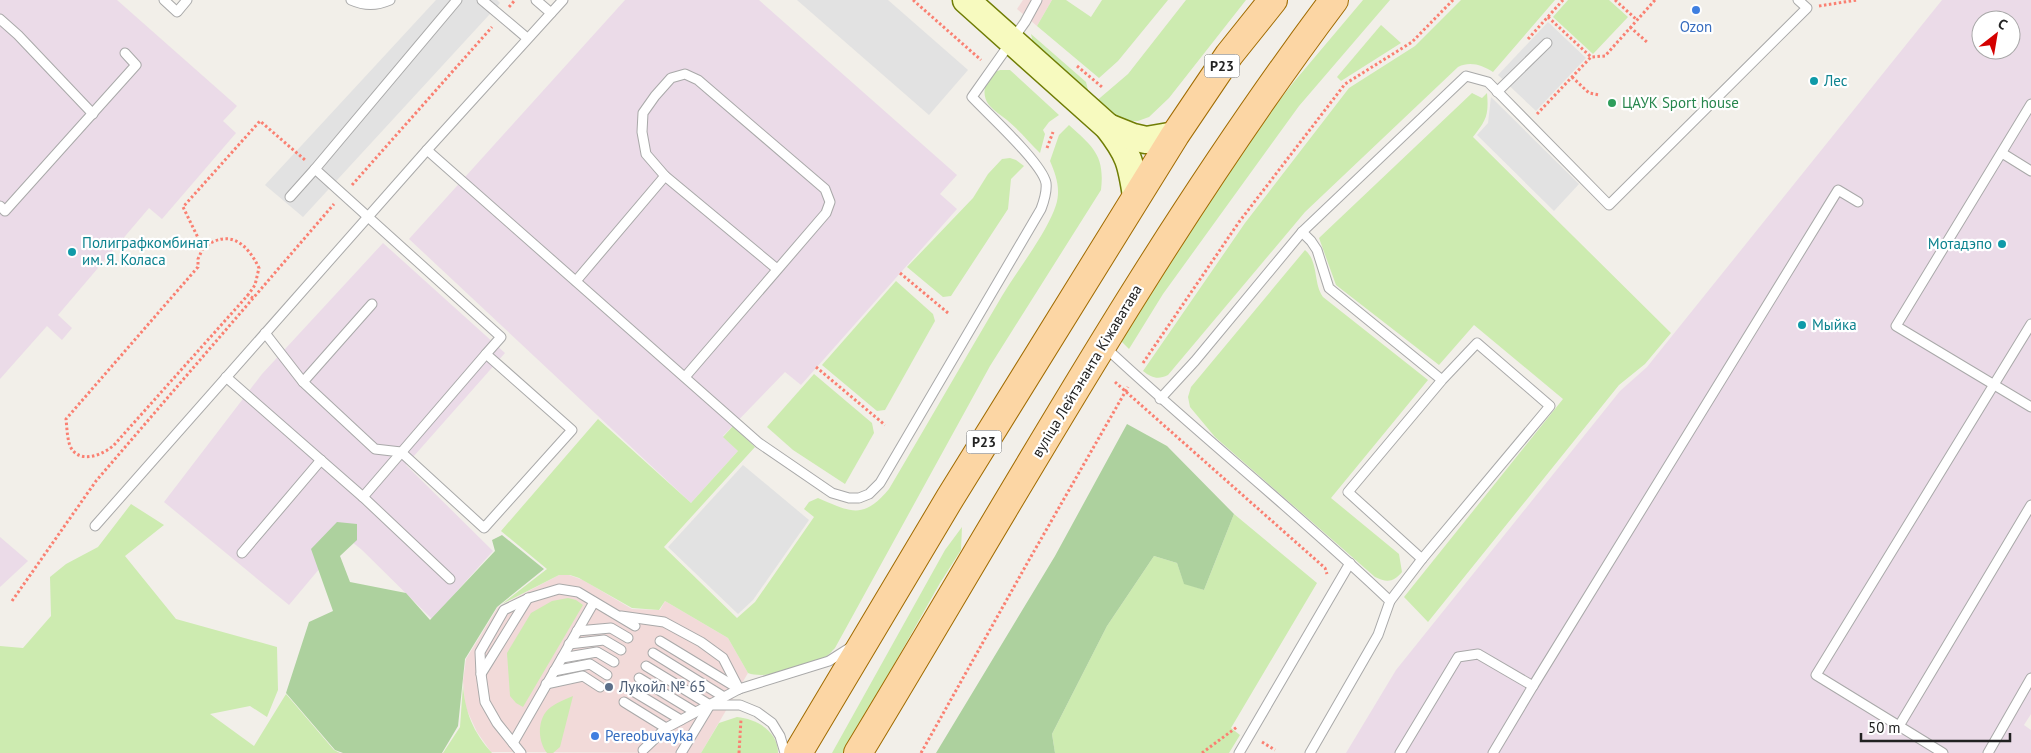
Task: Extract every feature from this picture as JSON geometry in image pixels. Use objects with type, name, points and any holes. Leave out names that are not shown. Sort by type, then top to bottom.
[{"type":"main road","name":"Р23","points":[[798,753],[970,464],[1136,196],[1229,55],[1273,0]]},
{"type":"main road","name":"вуліца Лейтэнанта Кіжаватава","points":[[858,753],[1102,345],[1185,212],[1223,155],[1334,0]]},
{"type":"street","points":[[966,0],[1108,127],[1123,147],[1131,164],[1136,196]]},
{"type":"street","points":[[1108,127],[1146,140],[1175,135]]},
{"type":"lane","points":[[164,0],[178,12],[187,0]]},
{"type":"lane","points":[[351,0],[367,5],[380,5],[390,0]]},
{"type":"lane","points":[[290,197],[457,0]]},
{"type":"lane","points":[[482,0],[527,38]]},
{"type":"lane","points":[[536,0],[551,13]]},
{"type":"lane","points":[[95,526],[427,150],[563,0]]},
{"type":"lane","points":[[427,150],[759,442],[832,493],[849,498],[859,498],[868,494],[880,484],[1042,210],[1046,180],[1035,164],[972,97],[1025,22],[1037,0]]},
{"type":"lane","points":[[1160,399],[1195,361],[1302,232],[1466,76],[1488,82],[1610,205],[1806,8],[1798,0]]},
{"type":"lane","points":[[0,19],[18,35],[93,114]]},
{"type":"lane","points":[[1497,92],[1547,43]]},
{"type":"lane","points":[[0,206],[5,211],[136,65],[125,53]]},
{"type":"lane","points":[[685,377],[826,213],[830,202],[826,189],[698,80],[685,74],[671,78],[654,96],[643,113],[642,132],[646,154],[665,176],[776,269]]},
{"type":"lane","points":[[2031,104],[1896,326],[2031,407]]},
{"type":"lane","points":[[2002,152],[2031,171]]},
{"type":"lane","points":[[315,169],[501,337],[363,497]]},
{"type":"lane","points":[[576,281],[665,176]]},
{"type":"lane","points":[[1493,753],[1838,190],[1858,202]]},
{"type":"lane","points":[[1302,232],[1311,240],[1317,250],[1329,288],[1442,380]]},
{"type":"lane","points":[[303,382],[372,304]]},
{"type":"lane","points":[[1943,753],[1816,675],[2031,324]]},
{"type":"lane","points":[[265,333],[303,382],[375,449],[401,452],[484,528],[572,430],[486,354]]},
{"type":"lane","points":[[1310,753],[1378,635],[1390,602],[1422,559],[1550,406],[1477,342],[1442,380],[1348,492],[1422,559]]},
{"type":"lane","points":[[1102,345],[1160,399],[1350,563],[1390,602]]},
{"type":"lane","points":[[226,377],[363,497],[450,580]]},
{"type":"lane","points":[[242,552],[321,460]]},
{"type":"lane","points":[[1899,726],[2031,505]]},
{"type":"lane","points":[[1239,753],[1350,563]]},
{"type":"lane","points":[[521,753],[497,723],[485,702],[480,674],[480,652],[504,610],[529,598],[559,589],[578,592],[635,626]]},
{"type":"lane","points":[[480,674],[529,598]]},
{"type":"lane","points":[[513,743],[594,602]]},
{"type":"lane","points":[[618,616],[664,622],[702,642],[723,658],[739,689]]},
{"type":"lane","points":[[578,631],[611,628],[628,638]]},
{"type":"lane","points":[[643,750],[666,728],[739,689],[829,661],[868,636]]},
{"type":"lane","points":[[569,644],[604,640],[621,650]]},
{"type":"lane","points":[[660,641],[739,689]]},
{"type":"lane","points":[[562,658],[597,652],[614,662]]},
{"type":"lane","points":[[653,653],[724,697]]},
{"type":"lane","points":[[1400,753],[1458,658],[1478,654],[1533,686]]},
{"type":"lane","points":[[554,671],[590,664],[607,674]]},
{"type":"lane","points":[[646,666],[710,704],[740,705],[757,712],[772,723],[780,736],[785,753]]},
{"type":"lane","points":[[546,684],[583,676],[600,687]]},
{"type":"lane","points":[[639,678],[695,712]]},
{"type":"lane","points":[[1988,753],[2031,678]]},
{"type":"lane","points":[[632,690],[681,720]]},
{"type":"lane","points":[[624,702],[666,728]]},
{"type":"lane","points":[[681,753],[710,704]]},
{"type":"path","points":[[12,601],[96,482],[253,298],[515,0]]},
{"type":"path","points":[[912,0],[991,68]]},
{"type":"path","points":[[921,753],[1135,375],[1239,222],[1345,84],[1412,42],[1453,0]]},
{"type":"path","points":[[1522,46],[1563,0]]},
{"type":"path","points":[[1615,0],[1637,20]]},
{"type":"path","points":[[1528,123],[1591,57],[1605,56],[1655,0]]},
{"type":"path","points":[[1806,8],[1857,0]]},
{"type":"path","points":[[1548,17],[1591,57]]},
{"type":"path","points":[[1630,27],[1648,43]]},
{"type":"path","points":[[1572,77],[1590,93],[1599,95]]},
{"type":"path","points":[[203,248],[183,207],[260,121],[315,169]]},
{"type":"path","points":[[1047,148],[1053,132]]},
{"type":"path","points":[[228,239],[243,244],[252,253],[259,268],[255,284],[248,295],[114,446],[106,452],[93,457],[80,456],[71,448],[67,434],[66,419],[198,267],[198,258],[203,248],[212,241],[228,239]]},
{"type":"path","points":[[900,274],[948,313]]},
{"type":"path","points":[[248,295],[253,298]]},
{"type":"path","points":[[816,367],[885,425]]},
{"type":"path","points":[[1115,382],[1317,561],[1324,568],[1327,575]]},
{"type":"path","points":[[1202,753],[1238,727],[1275,750]]},
{"type":"shaded area","points":[[0,0],[117,0],[237,106],[223,121],[236,133],[162,219],[149,208],[58,315],[72,328],[62,340],[47,326],[0,379]]},
{"type":"shaded area","points":[[436,0],[497,0],[500,3],[303,217],[265,185]]},
{"type":"shaded area","points":[[625,0],[759,0],[957,175],[940,194],[957,209],[801,385],[785,372],[723,436],[738,451],[691,503],[409,239]]},
{"type":"shaded area","points":[[797,0],[888,0],[968,70],[929,115]]},
{"type":"shaded area","points":[[1023,0],[1052,0],[1037,26],[1017,9]]},
{"type":"shaded area","points":[[1942,0],[2031,0],[2031,714],[2024,725],[2031,730],[2031,753],[1346,753],[1396,670],[1620,391],[1647,367]]},
{"type":"shaded area","points":[[1548,22],[1586,58],[1536,111],[1498,75]]},
{"type":"shaded area","points":[[1491,97],[1579,184],[1554,211],[1477,135],[1488,123]]},
{"type":"shaded area","points":[[383,243],[505,353],[406,465],[493,551],[432,619],[362,550],[346,537],[289,605],[164,502],[262,374]]},
{"type":"shaded area","points":[[743,465],[809,520],[753,600],[738,614],[668,547]]},
{"type":"shaded area","points":[[0,537],[28,561],[0,587]]},
{"type":"shaded area","points":[[559,575],[569,575],[583,580],[632,609],[660,610],[665,601],[728,638],[748,673],[701,753],[491,752],[477,732],[465,706],[463,681],[466,659],[498,607]]},
{"type":"green space","points":[[1052,0],[1066,0],[1091,17],[1102,0],[1168,0],[1118,61],[1099,78],[1037,26]]},
{"type":"green space","points":[[1186,0],[1246,0],[1169,98],[1149,117],[1138,121],[1129,121],[1113,117],[1094,103],[1128,74]]},
{"type":"green space","points":[[1363,0],[1390,0],[1299,106],[1163,294],[1129,349],[1121,341],[1120,334],[1239,152],[1293,83]]},
{"type":"green space","points":[[1461,0],[1555,0],[1493,72],[1485,67],[1476,65],[1467,64],[1458,67],[1305,212],[1168,375],[1155,378],[1143,371],[1245,223],[1349,88],[1415,46]]},
{"type":"green space","points":[[1568,0],[1609,0],[1628,17],[1593,54],[1553,17]]},
{"type":"green space","points":[[1381,25],[1401,43],[1341,81],[1337,77]]},
{"type":"green space","points":[[1031,34],[1086,82],[1088,90],[1083,95],[1034,48]]},
{"type":"green space","points":[[1000,70],[1010,70],[1059,115],[1049,122],[1043,130],[1045,134],[1040,153],[986,100],[985,90],[988,80],[991,75]]},
{"type":"green space","points":[[1472,93],[1482,98],[1487,93],[1488,101],[1486,117],[1473,137],[1671,333],[1645,364],[1619,385],[1428,622],[1404,597],[1563,399],[1474,325],[1439,365],[1336,285],[1319,238]]},
{"type":"green space","points":[[1069,125],[1096,153],[1101,168],[1101,190],[990,366],[835,648],[827,656],[817,662],[786,672],[765,675],[748,673],[728,638],[665,601],[659,610],[632,608],[579,578],[570,575],[559,575],[502,604],[547,569],[501,531],[598,419],[691,503],[738,451],[723,437],[733,426],[755,447],[664,547],[737,618],[755,602],[814,517],[804,509],[809,502],[818,498],[839,507],[856,510],[864,509],[880,499],[889,489],[1002,296],[1032,251],[1052,216],[1056,205],[1058,188],[1050,161],[1059,135]]},
{"type":"green space","points":[[1010,158],[1024,166],[1011,179],[1008,209],[951,296],[943,297],[907,267],[973,198],[988,174],[1002,159]]},
{"type":"green space","points":[[1305,250],[1312,260],[1323,297],[1428,380],[1331,498],[1399,554],[1402,572],[1393,580],[1383,580],[1375,577],[1215,437],[1190,407],[1188,397],[1191,387]]},
{"type":"green space","points":[[896,281],[933,314],[935,321],[885,410],[877,411],[822,365]]},
{"type":"green space","points":[[814,374],[872,423],[874,433],[845,484],[793,450],[767,427]]},
{"type":"green space","points":[[1127,424],[1167,446],[1234,514],[1204,590],[1184,584],[1177,563],[1154,556],[1107,626],[1052,734],[1055,753],[936,753],[1055,556]]},
{"type":"green space","points":[[131,504],[164,525],[125,556],[176,619],[277,647],[278,690],[267,717],[250,706],[210,714],[254,746],[286,694],[334,750],[340,753],[0,753],[0,646],[23,648],[51,616],[50,577],[66,564],[98,547]]},
{"type":"green space","points":[[1234,514],[1317,583],[1231,728],[1240,735],[1229,753],[1055,753],[1052,734],[1107,626],[1154,556],[1177,563],[1184,583],[1204,590]]},
{"type":"green space","points":[[337,522],[357,524],[357,540],[340,556],[350,582],[406,593],[430,620],[495,551],[492,540],[502,535],[544,569],[497,607],[465,659],[458,726],[442,753],[343,753],[335,750],[286,693],[309,622],[333,611],[311,549]]},
{"type":"green space","points":[[962,527],[961,550],[940,583],[844,753],[832,753],[945,550]]},
{"type":"green space","points":[[568,598],[576,600],[583,605],[523,707],[510,696],[507,653],[531,613],[552,601]]},
{"type":"green space","points":[[463,685],[471,721],[492,753],[443,753],[460,727]]},
{"type":"green space","points":[[573,696],[560,747],[553,753],[547,753],[541,742],[540,735],[543,717],[551,707]]},
{"type":"green space","points":[[737,717],[759,723],[770,732],[777,745],[778,753],[701,753],[719,723]]},
{"type":"place","name":"Ozon","points":[[1696,10]]},
{"type":"place","name":"Лес","points":[[1814,81]]},
{"type":"place","name":"ЦАУК Sport house","points":[[1612,103]]},
{"type":"place","name":"Мотадэпо","points":[[2002,244]]},
{"type":"place","name":"Полиграфкомбинат им. Я. Коласа","points":[[72,252]]},
{"type":"place","name":"Мыйка","points":[[1802,325]]},
{"type":"place","name":"Лукойл № 65","points":[[609,687]]},
{"type":"place","name":"Pereobuvayka","points":[[595,736]]}]
